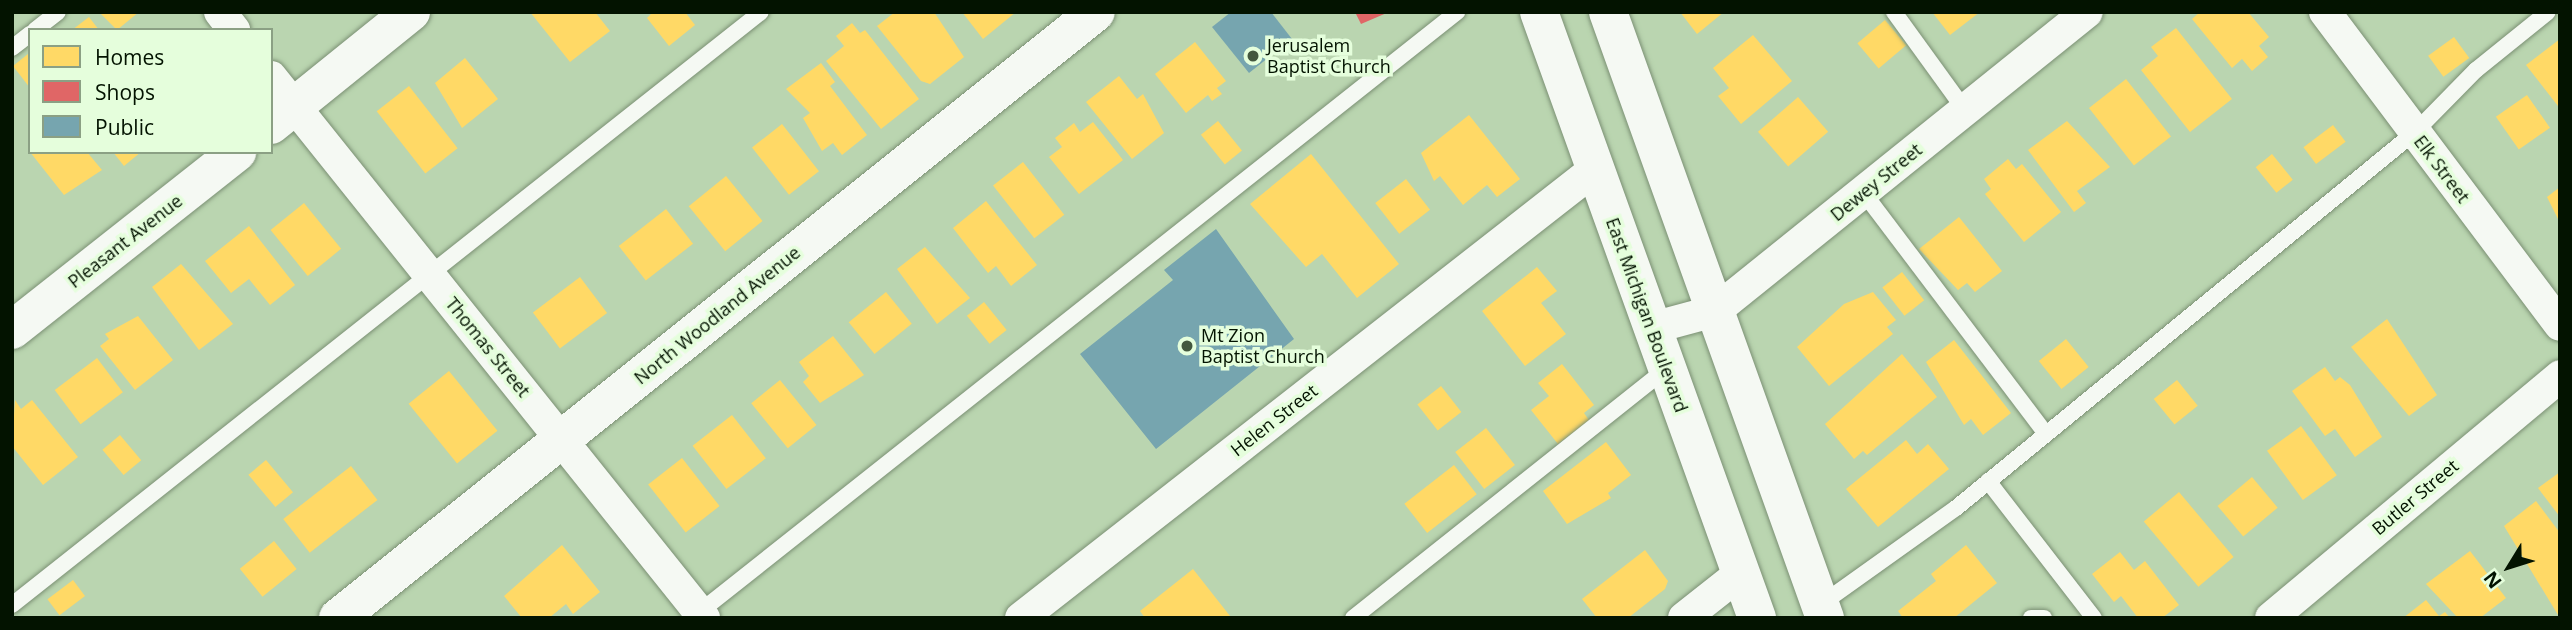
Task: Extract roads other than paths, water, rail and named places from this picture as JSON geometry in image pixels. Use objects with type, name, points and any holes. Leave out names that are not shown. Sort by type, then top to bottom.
[{"type":"street","points":[[220,12],[232,28]]},
{"type":"street","points":[[283,116],[411,12]]},
{"type":"street","name":"North Woodland Avenue","points":[[338,618],[1096,12]]},
{"type":"street","name":"East Michigan Boulevard","points":[[1539,12],[1757,618]]},
{"type":"street","name":"Dewey Street","points":[[1652,328],[1715,311],[2087,12]]},
{"type":"street","name":"Elk Street","points":[[2325,12],[2560,326]]},
{"type":"street","points":[[1614,15],[1715,311],[1823,611]]},
{"type":"street","name":"Thomas Street","points":[[273,84],[283,116],[431,276],[699,616]]},
{"type":"street","name":"Pleasant Avenue","points":[[12,330],[234,154]]},
{"type":"street","name":"Helen Street","points":[[1021,618],[1594,170]]},
{"type":"street","name":"Butler Street","points":[[2271,618],[2560,376]]},
{"type":"street","points":[[1684,618],[1741,573]]},
{"type":"lane","points":[[38,28],[58,12]]},
{"type":"lane","points":[[12,605],[431,276],[761,12]]},
{"type":"lane","points":[[699,616],[1457,12]]},
{"type":"lane","points":[[1894,12],[1965,110]]},
{"type":"lane","points":[[1823,611],[1988,481],[2415,132],[2476,70],[2548,12]]},
{"type":"lane","points":[[12,48],[28,36]]},
{"type":"lane","points":[[1863,192],[2046,434]]},
{"type":"lane","points":[[1353,618],[1667,369]]},
{"type":"lane","points":[[1988,481],[2094,618]]},
{"type":"lane","points":[[2031,618],[2044,618]]},
{"type":"place","name":"Jerusalem Baptist Church","points":[[1253,56]]},
{"type":"place","name":"Mt Zion Baptist Church","points":[[1187,346]]}]
